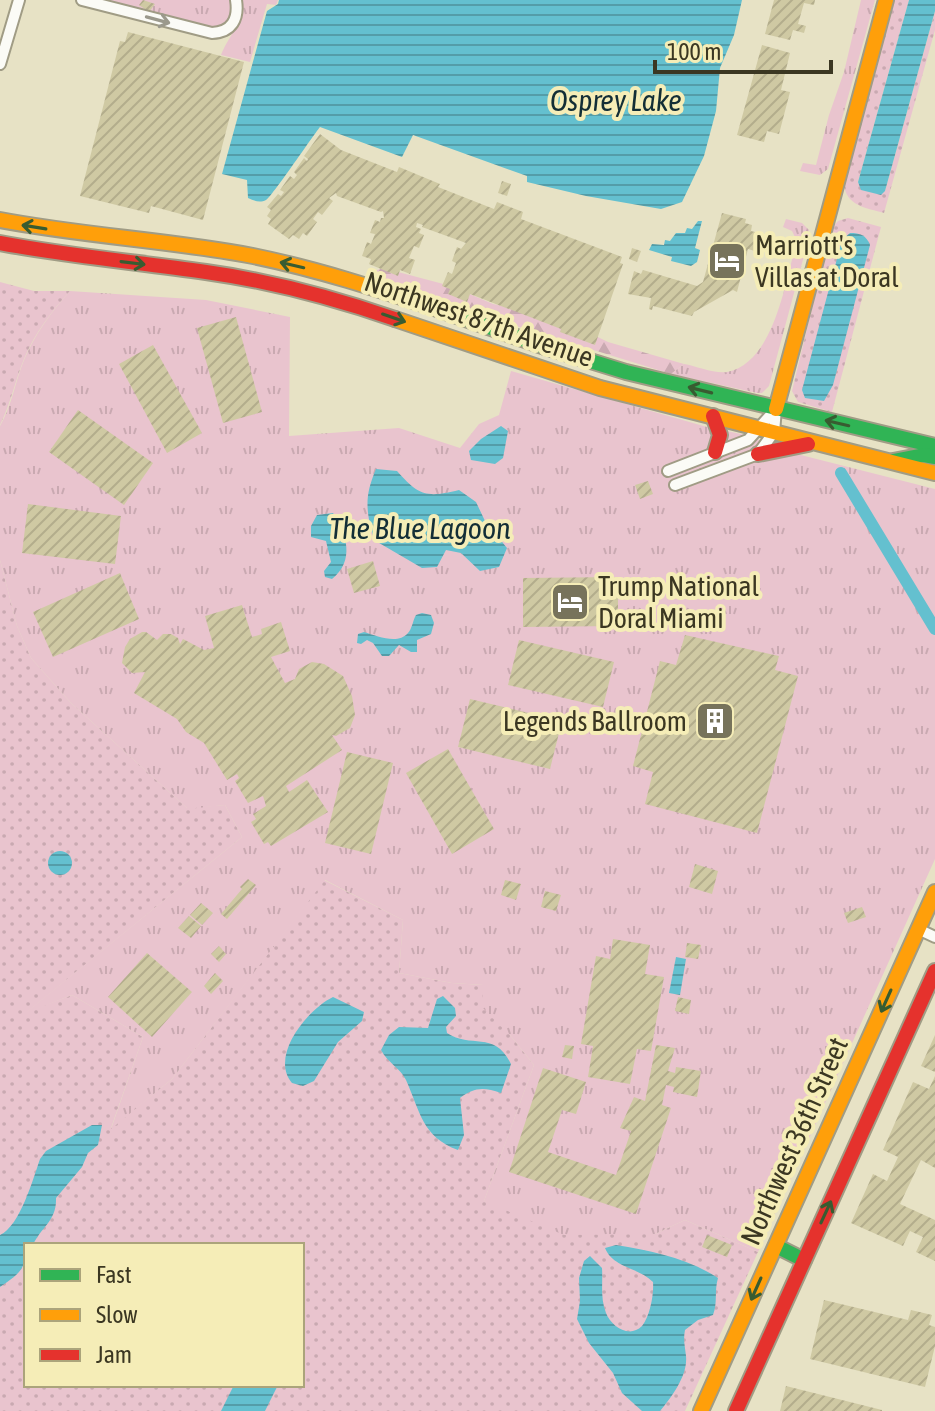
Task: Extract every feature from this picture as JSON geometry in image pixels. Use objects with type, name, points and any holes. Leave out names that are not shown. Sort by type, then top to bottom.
[{"type":"main road","points":[[776,409],[886,0]]},
{"type":"main road","name":"Northwest 87th Avenue","points":[[0,220],[60,231],[231,253],[327,273],[579,358],[935,446]]},
{"type":"main road","name":"Northwest 87th Avenue","points":[[0,243],[52,253],[208,272],[320,294],[575,380],[935,473]]},
{"type":"main road","points":[[320,294],[327,273]]},
{"type":"main road","points":[[713,416],[720,435],[715,452]]},
{"type":"main road","points":[[758,454],[814,443]]},
{"type":"main road","points":[[889,462],[924,455],[935,457]]},
{"type":"main road","name":"Northwest 36th Street","points":[[701,1411],[918,929],[930,914],[935,892]]},
{"type":"main road","name":"Northwest 36th Street","points":[[736,1411],[935,971]]},
{"type":"main road","points":[[776,1246],[804,1260]]},
{"type":"street","points":[[0,64],[19,0]]},
{"type":"street","points":[[82,0],[212,33],[225,31],[233,23],[237,11],[236,0]]},
{"type":"street","points":[[675,485],[758,454],[768,443],[768,430],[776,409]]},
{"type":"street","points":[[668,471],[768,430]]},
{"type":"street","points":[[918,929],[935,937]]},
{"type":"green space","points":[[101,0],[230,0],[232,13],[219,30]]},
{"type":"green space","points":[[242,0],[278,0],[276,5],[267,4],[250,62],[221,55],[239,22]]},
{"type":"green space","points":[[861,0],[875,0],[828,169],[820,175],[800,171],[803,163],[816,165],[844,72]]},
{"type":"green space","points":[[894,0],[909,0],[858,182],[885,191],[935,11],[935,30],[884,213],[853,201],[845,191],[844,183]]},
{"type":"green space","points":[[848,218],[881,227],[832,412],[798,402],[792,391],[831,229],[838,221]]},
{"type":"green space","points":[[786,219],[802,223],[809,230],[808,241],[769,386],[762,393],[757,393],[671,374],[684,364],[727,372],[743,365],[756,353],[776,318],[797,241],[792,231],[783,227]]},
{"type":"green space","points":[[383,268],[451,286],[493,304],[557,317],[608,342],[684,364],[671,374],[364,279],[369,273]]},
{"type":"green space","points":[[0,282],[34,291],[70,291],[28,349],[0,425]]},
{"type":"green space","points":[[70,291],[206,300],[290,317],[289,436],[399,428],[460,448],[479,424],[499,415],[511,371],[707,427],[746,435],[793,453],[935,489],[935,859],[758,1252],[685,1220],[655,1234],[564,1235],[484,1201],[534,1065],[482,1007],[483,985],[452,983],[399,973],[403,920],[325,880],[172,1079],[111,1129],[143,1037],[72,995],[24,1014],[242,837],[225,805],[188,809],[71,703],[31,658],[17,626],[0,560],[0,426],[28,350]]},
{"type":"green space","points":[[0,560],[17,626],[31,658],[71,703],[187,808],[225,805],[242,837],[27,1012],[72,995],[143,1037],[111,1128],[172,1079],[324,880],[403,920],[399,973],[452,983],[483,985],[510,1035],[534,1065],[484,1201],[655,1234],[685,1220],[758,1252],[685,1411],[0,1411]]},
{"type":"water","name":"Osprey Lake","points":[[279,0],[742,0],[734,35],[720,68],[716,111],[704,156],[682,202],[661,209],[527,182],[527,176],[413,135],[402,157],[320,127],[266,200],[248,198],[247,180],[222,174],[267,11]]},
{"type":"water","points":[[909,0],[935,0],[935,11],[885,191],[881,195],[861,190],[858,182]]},
{"type":"water","points":[[698,221],[702,221],[695,248],[700,250],[697,262],[691,266],[671,261],[672,257],[649,250],[652,244],[664,245],[665,240],[670,241],[676,233],[692,229]]},
{"type":"water","points":[[850,233],[862,235],[870,245],[833,385],[824,401],[805,398],[802,390],[842,240]]},
{"type":"water","points":[[501,426],[508,431],[503,458],[495,464],[471,460],[469,451]]},
{"type":"water","name":"The Blue Lagoon","points":[[376,469],[397,471],[411,486],[424,493],[459,490],[476,502],[485,521],[507,548],[499,567],[480,571],[461,553],[446,550],[437,567],[422,568],[374,540],[368,504]]},
{"type":"water","points":[[333,513],[345,538],[346,556],[344,564],[332,579],[325,577],[324,571],[331,562],[326,541],[311,537],[311,526],[317,515]]},
{"type":"water","points":[[416,615],[431,615],[434,623],[431,634],[417,640],[417,652],[399,645],[389,656],[382,656],[373,643],[367,640],[357,643],[358,634],[364,632],[387,638],[404,637]]},
{"type":"water","points":[[55,851],[65,851],[72,858],[72,868],[65,875],[55,875],[48,868],[48,858]]},
{"type":"water","points":[[676,957],[686,959],[680,995],[669,993]]},
{"type":"water","points":[[443,996],[455,1008],[456,1016],[446,1027],[447,1033],[456,1038],[490,1043],[505,1054],[511,1064],[501,1093],[479,1089],[460,1098],[464,1135],[458,1150],[446,1145],[429,1130],[404,1076],[381,1050],[389,1035],[399,1027],[428,1028],[437,999]]},
{"type":"water","points":[[333,997],[364,1012],[362,1021],[338,1042],[314,1081],[303,1086],[292,1083],[286,1072],[285,1060],[294,1034],[313,1012]]},
{"type":"water","points":[[92,1125],[102,1125],[98,1145],[88,1153],[82,1167],[56,1198],[51,1218],[34,1243],[24,1243],[24,1262],[20,1270],[0,1287],[0,1235],[20,1212],[46,1151]]},
{"type":"water","points":[[616,1245],[682,1260],[718,1278],[713,1315],[698,1320],[685,1330],[686,1363],[682,1378],[660,1411],[642,1411],[622,1393],[613,1373],[589,1343],[577,1319],[579,1278],[584,1261],[590,1256],[602,1268],[603,1302],[612,1322],[621,1329],[632,1331],[645,1322],[651,1305],[653,1282],[609,1255],[605,1248]]},
{"type":"water","points":[[233,1387],[277,1387],[265,1411],[221,1411]]},
{"type":"building","points":[[143,0],[155,4],[149,12],[139,5]]},
{"type":"building","points":[[774,0],[815,0],[814,5],[804,3],[798,24],[806,26],[804,33],[793,30],[790,40],[765,34]]},
{"type":"building","points":[[128,32],[244,62],[203,220],[151,206],[149,213],[80,196],[120,41],[125,42]]},
{"type":"building","points":[[762,45],[790,53],[781,90],[790,92],[779,134],[767,131],[764,142],[737,135]]},
{"type":"building","points":[[320,134],[341,150],[397,172],[399,167],[440,184],[438,187],[494,209],[497,202],[523,212],[521,219],[622,257],[620,263],[623,264],[595,345],[470,294],[467,302],[448,294],[450,289],[442,286],[448,272],[452,274],[457,247],[461,249],[466,243],[423,225],[417,223],[416,227],[421,229],[419,233],[424,235],[419,248],[414,246],[409,258],[415,260],[410,274],[400,270],[398,276],[369,264],[371,259],[362,256],[367,242],[371,244],[375,234],[370,233],[375,220],[380,222],[384,218],[383,211],[337,196],[336,193],[329,198],[333,201],[322,215],[318,212],[313,219],[317,222],[307,236],[303,233],[299,239],[293,235],[289,239],[268,224],[271,219],[267,216],[271,210],[267,207],[278,194],[281,196],[284,192],[280,190],[290,176],[294,179],[297,175],[294,172],[304,158],[307,161],[304,156]]},
{"type":"building","points":[[502,181],[511,184],[507,196],[498,193]]},
{"type":"building","name":"Marriott's Villas at Doral","points":[[722,213],[746,219],[745,223],[752,225],[751,231],[759,233],[758,238],[762,238],[758,252],[748,249],[737,292],[733,290],[692,316],[653,306],[652,310],[649,309],[651,298],[628,294],[634,271],[641,274],[643,270],[697,286],[703,282]]},
{"type":"building","points":[[632,248],[641,251],[637,262],[629,259]]},
{"type":"building","points":[[236,317],[262,412],[223,423],[197,328]]},
{"type":"building","points":[[153,345],[202,433],[167,453],[119,364]]},
{"type":"building","points":[[78,410],[153,463],[124,505],[49,452]]},
{"type":"building","points":[[648,481],[653,494],[640,499],[635,485]]},
{"type":"building","points":[[28,504],[121,516],[115,564],[22,553]]},
{"type":"building","points":[[373,561],[380,586],[354,593],[347,569]]},
{"type":"building","points":[[120,573],[139,619],[53,657],[33,612]]},
{"type":"building","name":"Trump National Doral Miami","points":[[618,577],[618,626],[523,627],[523,578]]},
{"type":"building","points":[[242,605],[252,637],[262,634],[261,629],[281,622],[290,651],[271,657],[285,683],[295,679],[299,669],[312,662],[324,664],[343,676],[352,696],[355,715],[350,728],[332,735],[342,750],[286,786],[289,792],[307,780],[328,812],[271,846],[268,842],[264,844],[251,822],[256,819],[253,814],[266,806],[263,796],[248,803],[235,781],[239,778],[237,774],[227,780],[204,743],[186,732],[177,719],[134,693],[145,672],[132,673],[122,663],[130,639],[142,632],[157,640],[163,634],[171,634],[178,638],[180,644],[183,639],[204,650],[214,648],[205,616]]},
{"type":"building","name":"Legends Ballroom","points":[[685,635],[779,656],[775,670],[798,676],[757,833],[645,804],[653,772],[633,766],[660,661],[676,665]]},
{"type":"building","points":[[519,640],[614,662],[603,707],[508,685]]},
{"type":"building","points":[[470,699],[562,721],[550,769],[458,747]]},
{"type":"building","points":[[448,749],[494,829],[452,854],[406,773]]},
{"type":"building","points":[[347,752],[393,763],[371,854],[325,843]]},
{"type":"building","points":[[695,864],[718,871],[712,894],[689,887]]},
{"type":"building","points":[[248,879],[256,885],[227,919],[221,914]]},
{"type":"building","points":[[505,880],[521,884],[516,900],[501,895]]},
{"type":"building","points":[[545,891],[561,895],[556,911],[541,907]]},
{"type":"building","points":[[201,903],[213,913],[202,925],[190,915]]},
{"type":"building","points":[[862,907],[866,917],[848,923],[844,913]]},
{"type":"building","points":[[189,916],[201,926],[191,938],[178,928]]},
{"type":"building","points":[[613,939],[650,945],[645,974],[664,977],[651,1051],[637,1049],[630,1084],[588,1077],[593,1046],[581,1044],[596,956],[610,959]]},
{"type":"building","points":[[687,943],[701,945],[698,959],[685,957]]},
{"type":"building","points":[[219,946],[226,954],[219,962],[211,954]]},
{"type":"building","points":[[147,953],[192,992],[152,1037],[108,997]]},
{"type":"building","points":[[215,973],[223,981],[211,994],[204,986]]},
{"type":"building","points":[[678,997],[691,1000],[689,1014],[675,1011]]},
{"type":"building","points":[[935,1035],[935,1072],[921,1066]]},
{"type":"building","points":[[565,1045],[574,1046],[572,1059],[562,1057]]},
{"type":"building","points":[[656,1045],[675,1048],[668,1071],[675,1073],[676,1067],[701,1071],[697,1097],[673,1092],[674,1087],[666,1085],[662,1105],[671,1108],[636,1214],[509,1172],[543,1068],[586,1082],[576,1114],[562,1110],[548,1152],[616,1175],[631,1131],[620,1128],[634,1097],[645,1101]]},
{"type":"building","points":[[935,1076],[935,1168],[921,1160],[900,1204],[935,1220],[935,1261],[916,1252],[923,1237],[910,1231],[903,1246],[851,1223],[873,1174],[887,1181],[898,1157],[883,1150],[913,1082],[929,1089]]},
{"type":"building","points":[[707,1235],[732,1245],[727,1257],[702,1247]]},
{"type":"building","points":[[824,1300],[908,1320],[911,1310],[932,1315],[929,1325],[935,1327],[935,1346],[925,1387],[810,1359]]},
{"type":"building","points":[[786,1386],[882,1410],[882,1411],[780,1411]]},
{"type":"waterway","points":[[841,473],[935,629]]},
{"type":"traffic: fast","points":[[440,310],[626,372],[935,446]]},
{"type":"traffic: fast","points":[[893,461],[924,455],[935,457]]},
{"type":"traffic: fast","points":[[776,1246],[804,1260]]},
{"type":"traffic: slow","points":[[776,409],[886,0]]},
{"type":"traffic: slow","points":[[0,220],[253,256],[324,273],[440,310]]},
{"type":"traffic: slow","points":[[395,319],[600,388],[935,473]]},
{"type":"traffic: slow","points":[[701,1411],[935,892]]},
{"type":"traffic: jam","points":[[0,243],[254,280],[325,297],[395,319]]},
{"type":"traffic: jam","points":[[713,416],[720,435],[715,452]]},
{"type":"traffic: jam","points":[[758,454],[808,444]]},
{"type":"traffic: jam","points":[[736,1411],[935,971]]},
{"type":"place","name":"Marriott's Villas at Doral","points":[[727,261]]},
{"type":"place","name":"Trump National Doral Miami","points":[[570,602]]},
{"type":"place","name":"Legends Ballroom","points":[[715,721]]}]
